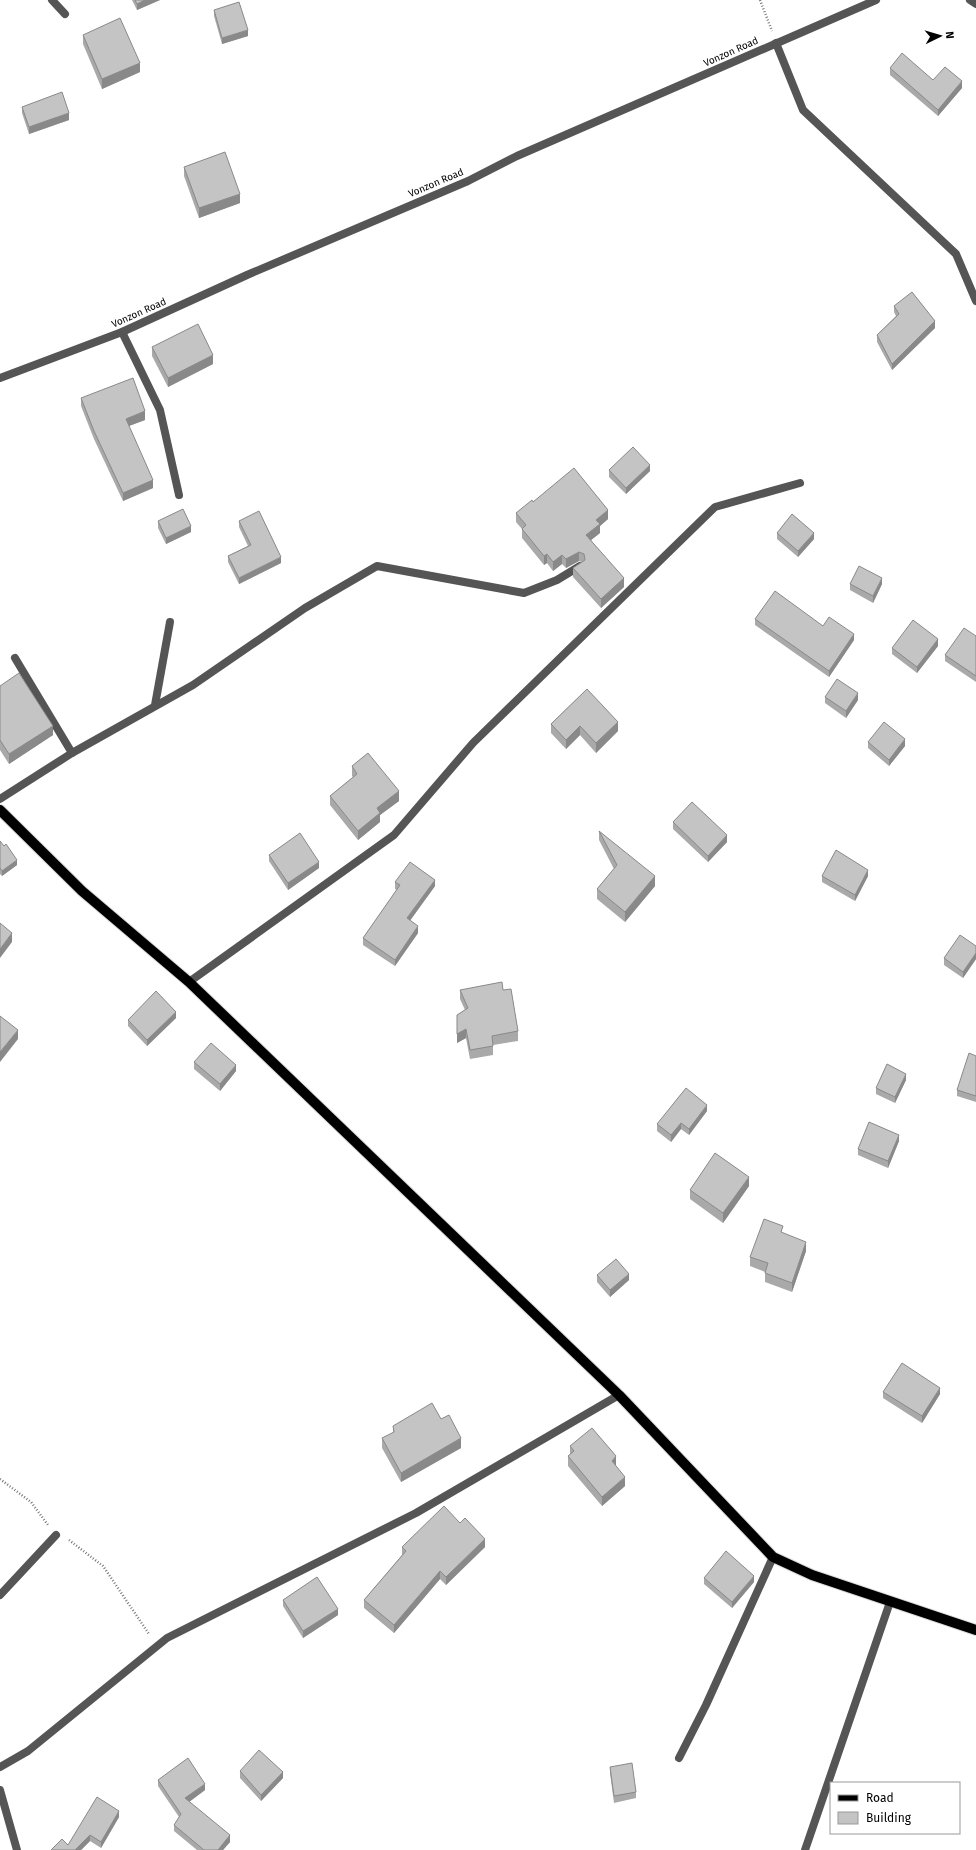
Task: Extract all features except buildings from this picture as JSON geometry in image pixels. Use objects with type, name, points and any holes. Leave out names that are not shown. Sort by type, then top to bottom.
[{"type":"main road","points":[[0,810],[82,891],[188,982],[619,1395],[773,1557],[812,1575],[976,1630]]},
{"type":"street","points":[[52,0],[66,14]]},
{"type":"street","name":"Vonzon Road","points":[[0,378],[122,332],[247,275],[468,181],[517,156],[876,0]]},
{"type":"street","points":[[970,0],[976,4]]},
{"type":"street","points":[[776,43],[803,110],[956,254],[976,300]]},
{"type":"street","points":[[122,332],[160,410],[179,495]]},
{"type":"street","points":[[188,982],[394,835],[474,743],[715,507],[800,483]]},
{"type":"street","points":[[0,799],[72,753],[193,685],[305,608],[377,566],[524,593],[557,580],[580,566]]},
{"type":"street","points":[[155,705],[170,622]]},
{"type":"street","points":[[15,658],[72,753]]},
{"type":"street","points":[[1,1765],[28,1751],[167,1638],[416,1513],[619,1395]]},
{"type":"street","points":[[0,1595],[56,1535]]},
{"type":"street","points":[[679,1758],[706,1705],[773,1557]]},
{"type":"street","points":[[805,1850],[890,1602]]},
{"type":"street","points":[[0,1790],[17,1850]]},
{"type":"path","points":[[760,0],[776,43]]},
{"type":"path","points":[[0,1479],[31,1502],[56,1535],[71,1541],[103,1566],[157,1647]]}]
